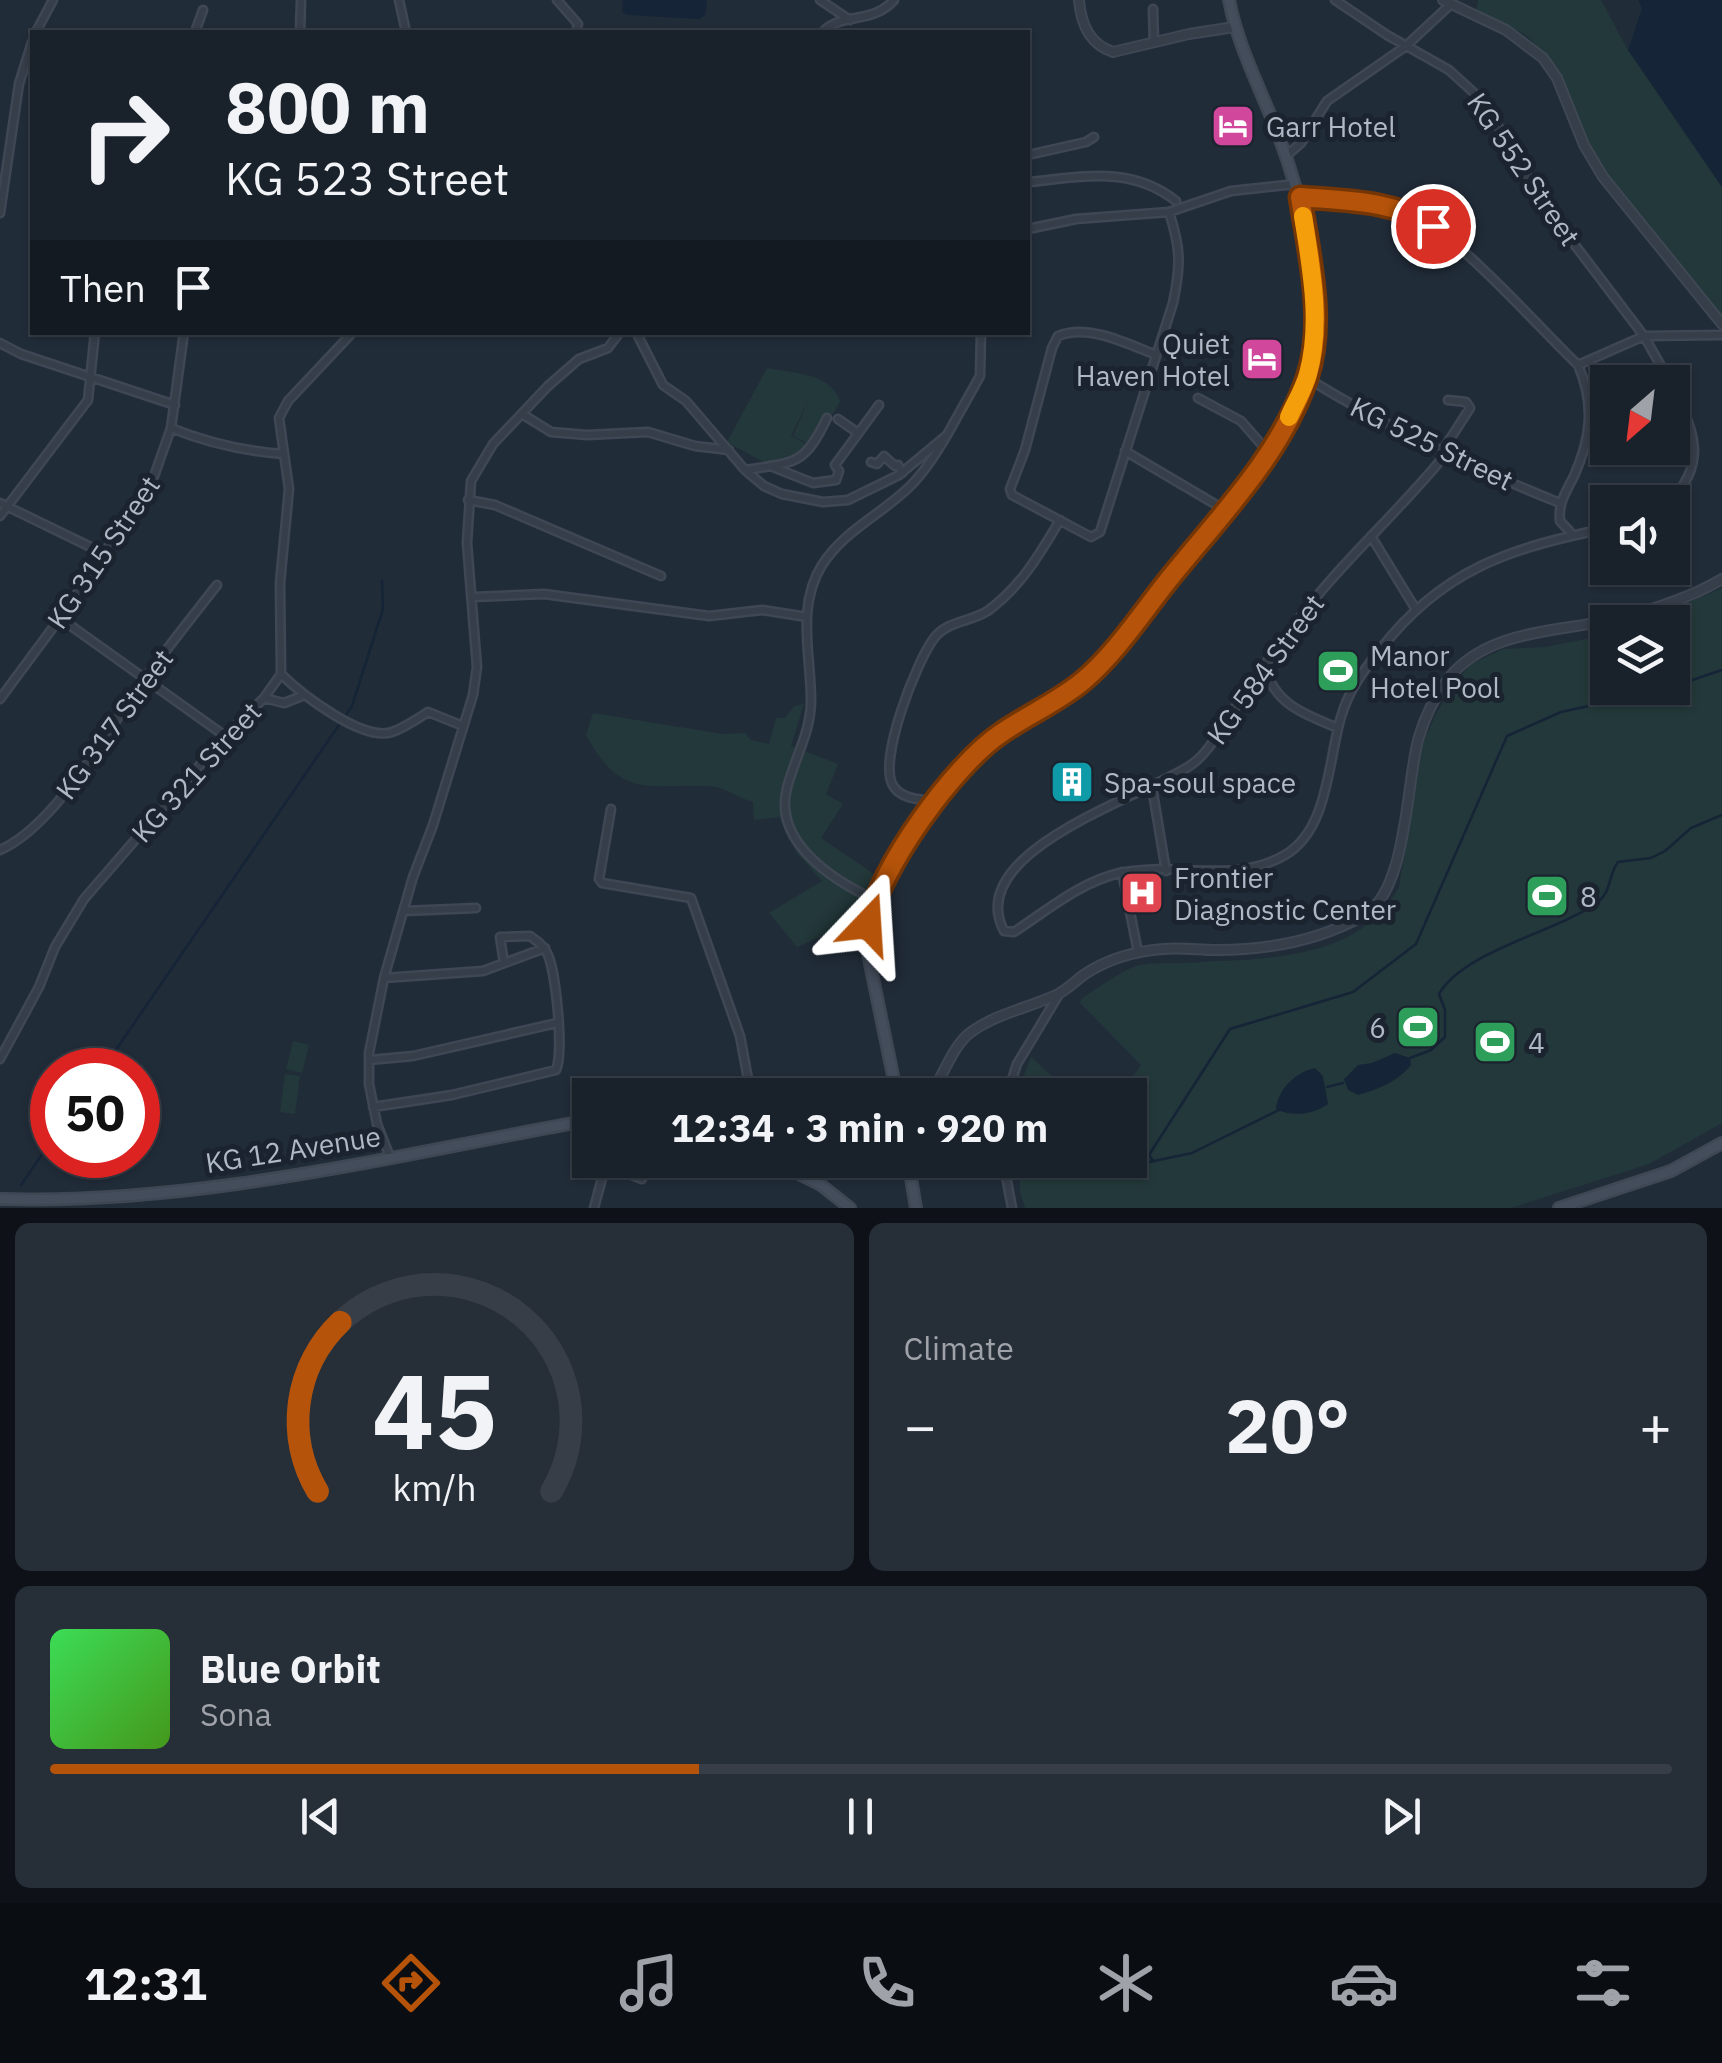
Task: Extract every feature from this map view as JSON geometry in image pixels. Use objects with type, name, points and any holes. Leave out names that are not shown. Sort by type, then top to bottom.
[{"type":"main road","points":[[893,1078],[867,949],[873,899],[936,802],[976,753],[1086,679],[1269,453],[1307,378],[1314,324],[1300,197],[1234,28],[1229,0]]},
{"type":"main road","name":"KG 12 Avenue","points":[[0,1199],[106,1204],[572,1123]]},
{"type":"main road","points":[[1559,1208],[1671,1171],[1722,1143]]},
{"type":"main road","points":[[806,1178],[850,1208]]},
{"type":"main road","points":[[911,1178],[916,1208]]},
{"type":"street","points":[[37,30],[53,0]]},
{"type":"street","points":[[300,30],[301,0]]},
{"type":"street","points":[[399,0],[406,30]]},
{"type":"street","points":[[557,0],[578,24],[576,30]]},
{"type":"street","points":[[820,0],[851,20]]},
{"type":"street","points":[[825,30],[829,25],[877,14],[894,0]]},
{"type":"street","points":[[1079,0],[1084,27],[1101,48],[1114,52],[1234,28]]},
{"type":"street","name":"KG 552 Street","points":[[1335,0],[1465,82],[1484,102],[1543,202],[1644,336],[1660,365]]},
{"type":"street","points":[[1286,156],[1301,143],[1327,101],[1406,46],[1446,2],[1506,30],[1543,58],[1557,78],[1584,145],[1604,177],[1722,324]]},
{"type":"street","points":[[1153,9],[1154,42]]},
{"type":"street","points":[[196,30],[204,10]]},
{"type":"street","points":[[0,213],[19,84],[29,61]]},
{"type":"street","points":[[1030,155],[1094,137]]},
{"type":"street","points":[[1030,182],[1114,176],[1153,184],[1176,202]]},
{"type":"street","points":[[1030,229],[1076,219],[1169,212],[1231,191],[1296,184]]},
{"type":"street","points":[[1300,197],[1385,204],[1418,216],[1459,248],[1578,365],[1586,384],[1590,421],[1584,452],[1560,503],[1560,522],[1572,535]]},
{"type":"street","points":[[1156,355],[1078,332],[1062,334],[1054,341],[1026,450],[1010,490],[1012,495],[1091,537],[1098,535],[1173,303],[1181,260],[1169,212]]},
{"type":"street","points":[[0,516],[4,504],[88,400],[96,335]]},
{"type":"street","name":"KG 315 Street","points":[[0,699],[152,482],[171,428],[184,335]]},
{"type":"street","name":"KG 321 Street","points":[[0,1059],[39,987],[54,947],[84,899],[225,736],[264,698],[280,674],[280,582],[289,489],[279,418],[282,409],[349,335]]},
{"type":"street","points":[[390,1156],[373,1107],[368,1084],[369,1060],[384,978],[470,708],[478,668],[468,542],[468,500],[475,472],[494,444],[579,359],[608,348],[618,335]]},
{"type":"street","points":[[638,335],[664,385],[686,401],[745,470],[764,486],[782,494],[823,502],[848,500],[902,474],[947,434]]},
{"type":"street","points":[[873,899],[844,885],[814,863],[796,836],[786,810],[788,784],[810,724],[810,589],[842,538],[907,489],[928,464],[980,376],[981,335]]},
{"type":"street","points":[[1578,365],[1644,336],[1722,335]]},
{"type":"street","points":[[0,343],[20,354],[175,405]]},
{"type":"street","name":"KG 525 Street","points":[[1307,378],[1443,454],[1560,503]]},
{"type":"street","points":[[1198,398],[1241,420],[1269,453]]},
{"type":"street","name":"KG 584 Street","points":[[1122,872],[1094,882],[1008,934],[1000,926],[997,905],[1023,859],[1082,819],[1152,787],[1200,758],[1338,569],[1405,504],[1443,454],[1470,408],[1466,402],[1448,400]]},
{"type":"street","points":[[770,466],[813,483],[836,480],[839,470],[835,465],[879,404]]},
{"type":"street","points":[[522,414],[551,432],[648,432],[694,446],[730,450]]},
{"type":"street","points":[[745,470],[796,462],[828,418]]},
{"type":"street","points":[[838,419],[858,433]]},
{"type":"street","name":"KG 552 Street","points":[[1682,485],[1696,454],[1690,427]]},
{"type":"street","points":[[171,428],[220,445],[282,454]]},
{"type":"street","points":[[1125,451],[1225,510]]},
{"type":"street","points":[[872,462],[877,464],[884,456],[898,465],[902,474]]},
{"type":"street","points":[[468,500],[495,505],[661,576]]},
{"type":"street","points":[[4,504],[105,554]]},
{"type":"street","points":[[936,802],[904,796],[894,788],[887,770],[913,680],[944,627],[986,612],[1016,587],[1060,520]]},
{"type":"street","points":[[1138,952],[1122,872],[1207,873],[1240,869],[1286,854],[1299,843],[1320,808],[1350,693],[1416,608],[1454,579],[1492,560],[1590,532]]},
{"type":"street","points":[[1372,536],[1416,608]]},
{"type":"street","points":[[940,1078],[971,1032],[996,1018],[1059,995],[1101,964],[1166,948],[1260,949],[1324,934],[1369,913],[1379,904],[1393,874],[1420,736],[1440,692],[1465,662],[1502,641],[1618,618],[1695,594],[1722,580]]},
{"type":"street","name":"KG 317 Street","points":[[0,850],[26,835],[56,804],[217,586]]},
{"type":"street","points":[[472,598],[544,594],[709,616],[762,610],[807,617]]},
{"type":"street","points":[[60,618],[225,736]]},
{"type":"street","points":[[1264,666],[1267,679],[1282,700],[1338,728]]},
{"type":"street","points":[[280,674],[302,696],[364,731],[393,732],[428,712],[463,726]]},
{"type":"street","points":[[264,698],[284,703],[302,696]]},
{"type":"street","points":[[1152,787],[1166,871]]},
{"type":"street","points":[[610,809],[598,879],[602,883],[692,898],[740,1036],[748,1078]]},
{"type":"street","points":[[404,910],[476,908]]},
{"type":"street","points":[[373,1107],[452,1095],[556,1070],[560,1060],[557,1024],[551,965],[545,948],[530,936],[500,937],[504,964]]},
{"type":"street","points":[[384,978],[484,970],[545,948]]},
{"type":"street","points":[[1012,1078],[1016,1064],[1059,995]]},
{"type":"street","points":[[369,1060],[412,1056],[557,1024]]},
{"type":"street","points":[[594,1208],[602,1178]]},
{"type":"street","points":[[1006,1178],[1012,1208]]},
{"type":"green space","points":[[1478,0],[1601,0],[1628,50],[1722,187],[1722,315],[1696,290],[1596,160],[1547,57],[1526,35],[1476,12]]},
{"type":"green space","points":[[767,368],[820,380],[840,401],[834,413],[825,416],[809,444],[793,436],[808,401],[791,436],[806,444],[793,460],[765,463],[727,442]]},
{"type":"green space","points":[[1722,588],[1722,1123],[1649,1164],[1511,1208],[1025,1208],[1020,1178],[1147,1178],[1147,1078],[1132,1078],[1141,1065],[1080,1003],[1082,998],[1136,966],[1273,957],[1332,944],[1359,931],[1381,912],[1399,887],[1422,745],[1436,714],[1471,664],[1503,649],[1544,647],[1590,638],[1590,705],[1690,705],[1690,605],[1682,605]]},
{"type":"green space","points":[[804,704],[791,746],[838,764],[826,794],[843,804],[821,838],[877,876],[855,922],[797,947],[769,913],[822,881],[797,853],[779,817],[754,820],[753,802],[714,787],[651,786],[624,779],[611,770],[586,735],[593,713],[723,734],[745,733],[751,740],[769,744],[776,718],[785,718],[794,706]]},
{"type":"green space","points":[[293,1041],[309,1045],[302,1073],[286,1069]]},
{"type":"green space","points":[[1031,1057],[1054,1078],[1023,1078]]},
{"type":"green space","points":[[285,1074],[300,1076],[295,1114],[280,1112]]},
{"type":"water","points":[[623,0],[707,0],[705,15],[699,19],[628,15],[622,12]]},
{"type":"water","points":[[1638,0],[1722,0],[1722,187],[1628,50],[1642,8]]},
{"type":"water","points":[[1395,1053],[1410,1058],[1411,1065],[1400,1076],[1358,1095],[1348,1090],[1344,1079],[1358,1065]]},
{"type":"water","points":[[1315,1068],[1323,1076],[1328,1104],[1302,1114],[1276,1109],[1289,1082]]},
{"type":"waterway","points":[[117,1048],[352,706],[383,609],[382,581]]},
{"type":"waterway","points":[[1690,681],[1722,670]]},
{"type":"waterway","points":[[1153,1161],[1149,1155],[1230,1029],[1353,992],[1416,944],[1507,736],[1561,712],[1593,705]]},
{"type":"waterway","points":[[1410,1058],[1431,1050],[1445,1037],[1445,1010],[1439,994],[1451,979],[1489,954],[1598,902],[1606,893],[1618,862],[1651,858],[1691,828],[1722,815]]},
{"type":"waterway","points":[[1327,1087],[1343,1083]]},
{"type":"waterway","points":[[1147,1162],[1192,1153],[1279,1110]]},
{"type":"waterway","points":[[21,1185],[30,1172]]},
{"type":"slow traffic","points":[[1289,417],[1307,378],[1314,324],[1303,216]]},
{"type":"place","name":"Garr Hotel","points":[[1233,126]]},
{"type":"place","name":"Quiet Haven Hotel","points":[[1262,359]]},
{"type":"place","name":"Manor Hotel Pool","points":[[1338,671]]},
{"type":"place","name":"Spa-soul space","points":[[1072,782]]},
{"type":"place","name":"Frontier Diagnostic Center","points":[[1142,893]]},
{"type":"place","name":"8","points":[[1547,896]]},
{"type":"place","name":"6","points":[[1418,1027]]},
{"type":"place","name":"4","points":[[1495,1042]]},
{"type":"route","points":[[868,924],[873,899],[890,868],[958,772],[999,734],[1086,679],[1276,443],[1307,378],[1312,352],[1312,284],[1300,197],[1385,204],[1401,208],[1433,226]]}]
